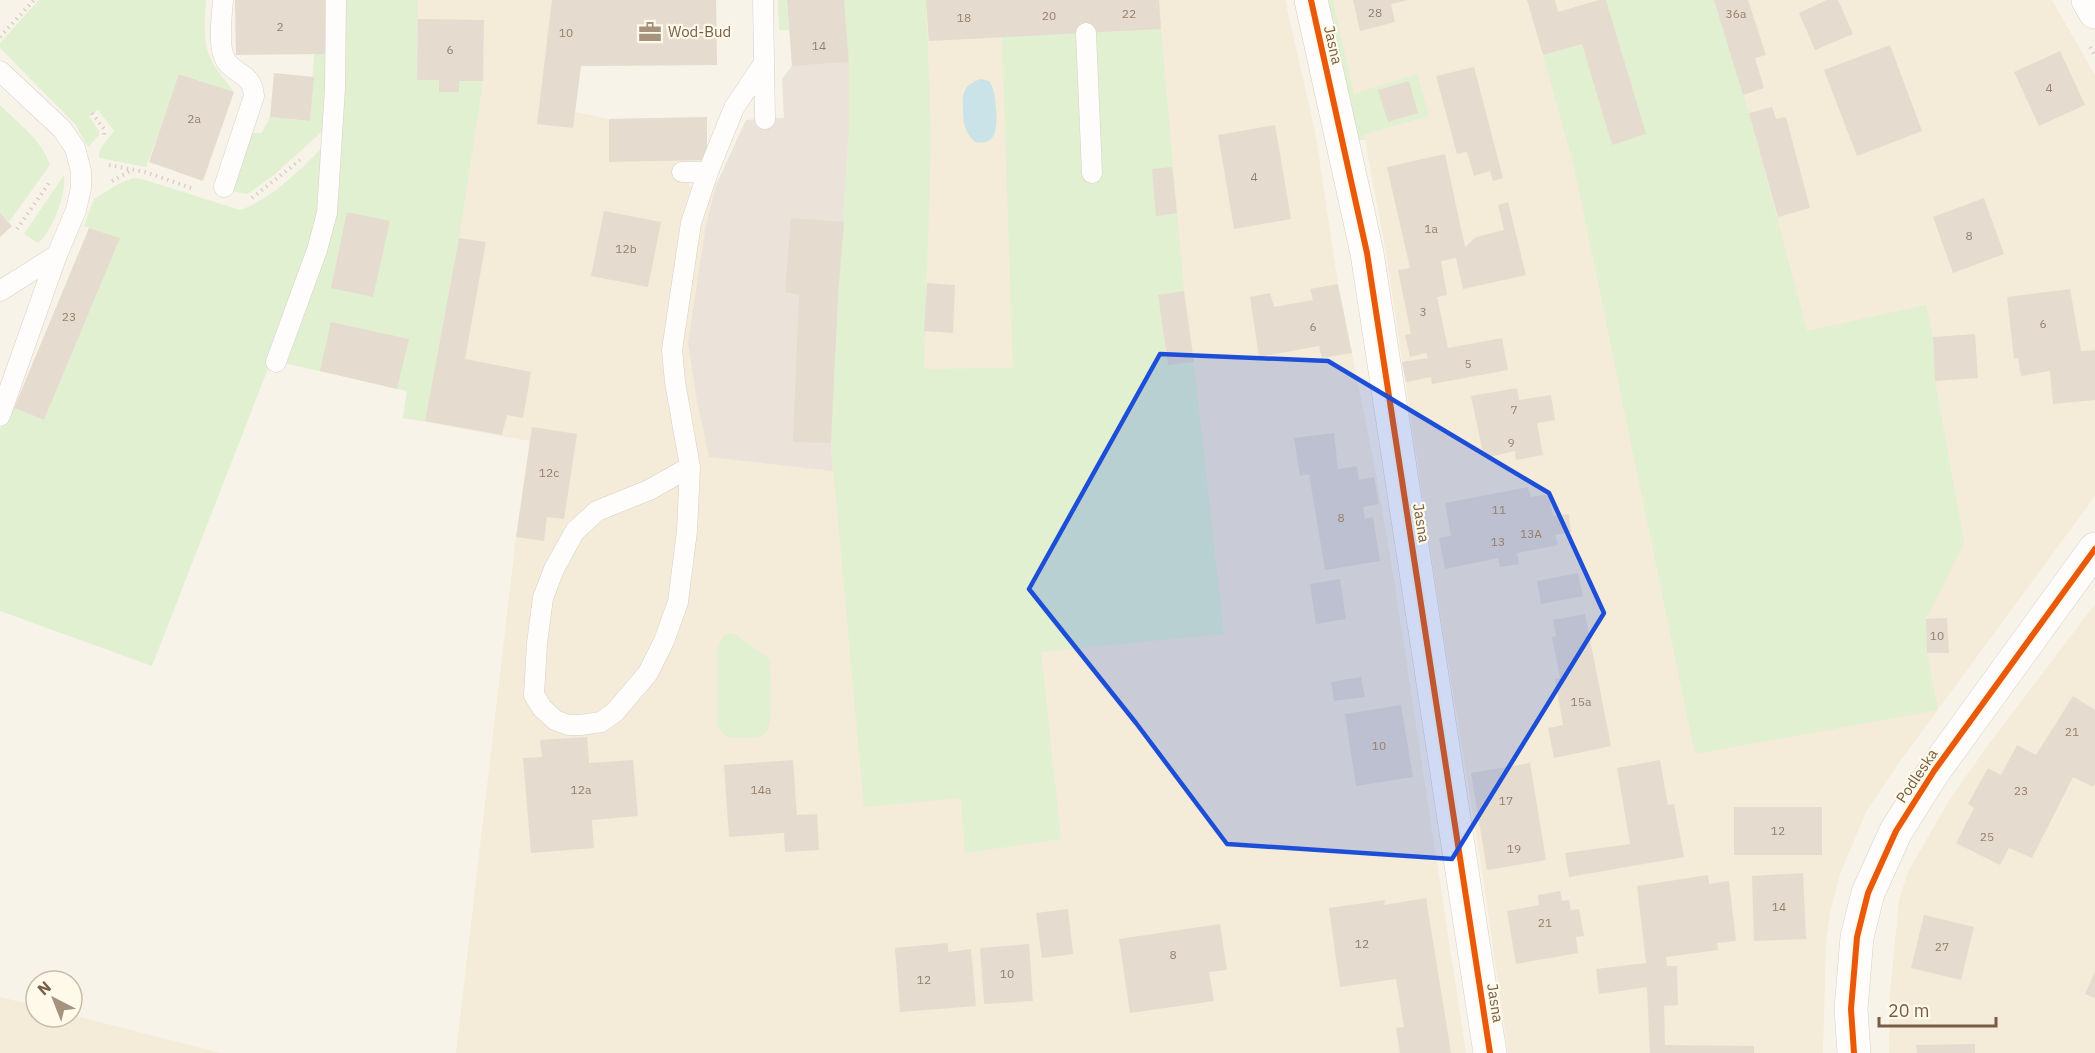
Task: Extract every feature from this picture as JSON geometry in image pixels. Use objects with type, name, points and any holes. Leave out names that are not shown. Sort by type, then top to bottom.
[{"type":"street","name":"Jasna","points":[[1311,0],[1367,253],[1490,1053]]},
{"type":"street","points":[[2088,0],[2095,12]]},
{"type":"street","name":"Podleska","points":[[1854,1053],[1851,1009],[1857,937],[1868,893],[1896,831],[1934,771],[2095,549]]},
{"type":"lane","points":[[223,0],[223,52],[226,61],[252,84],[254,96],[224,187]]},
{"type":"lane","points":[[276,362],[317,250],[327,213],[335,97],[336,0]]},
{"type":"lane","points":[[763,0],[765,120]]},
{"type":"lane","points":[[1086,33],[1092,173]]},
{"type":"lane","points":[[690,467],[649,490],[597,511],[575,531],[554,569],[543,598],[537,643],[534,695],[542,708],[555,720],[574,725],[601,722],[626,701],[648,673],[664,641],[678,602],[687,531],[690,467],[672,351],[691,223],[708,172],[734,108],[764,63]]},
{"type":"lane","points":[[0,71],[62,129],[75,148],[79,159],[81,188],[76,210],[57,255],[0,416]]},
{"type":"lane","points":[[682,172],[708,172]]},
{"type":"lane","points":[[0,291],[57,255]]},
{"type":"path","points":[[0,37],[33,0]]},
{"type":"path","points":[[17,229],[51,180]]},
{"type":"highlighted area","points":[[1160,354],[1328,361],[1549,493],[1604,613],[1452,859],[1227,844],[1136,723],[1029,589]]},
{"type":"shaded area","points":[[342,0],[716,0],[717,65],[581,66],[575,112],[609,119],[707,117],[707,160],[675,162],[690,186],[717,183],[746,120],[784,118],[782,79],[792,66],[787,0],[1285,0],[1315,131],[1338,284],[1374,463],[1393,573],[1466,1053],[456,1053],[516,537],[530,441],[403,418],[407,391],[311,369],[331,288]]},
{"type":"shaded area","points":[[1333,0],[2052,0],[2095,75],[2095,496],[1898,764],[1866,812],[1840,874],[1830,913],[1826,942],[1823,1053],[1508,1053],[1386,253],[1364,135],[1428,116],[1354,94]]},
{"type":"shaded area","points":[[849,62],[849,130],[831,443],[833,471],[709,457],[688,343],[706,225],[717,183],[746,120],[784,118],[782,79],[792,66]]},
{"type":"shaded area","points":[[2095,604],[2095,1053],[1889,1053],[1890,993],[1899,900],[1908,872],[1950,799]]},
{"type":"shaded area","points":[[0,997],[24,1003],[24,1029],[84,1029],[84,1018],[221,1053],[0,1053]]},
{"type":"green space","points":[[39,0],[206,0],[205,31],[209,54],[234,92],[180,74],[146,167],[99,158],[102,147],[114,131],[98,110],[89,116],[99,131],[99,135],[88,147],[75,124],[0,48],[0,43]]},
{"type":"green space","points":[[342,0],[418,0],[417,80],[439,80],[439,92],[459,92],[459,81],[483,81],[459,238],[425,421],[403,418],[407,391],[284,363],[324,252]]},
{"type":"green space","points":[[778,0],[787,0],[789,30],[779,30]]},
{"type":"green space","points":[[844,0],[926,0],[931,138],[924,369],[1013,368],[1002,37],[1161,29],[1184,291],[1158,295],[1168,365],[1194,362],[1224,634],[1041,652],[1061,839],[965,853],[961,798],[864,807],[831,443],[849,130],[849,62]]},
{"type":"green space","points":[[1326,0],[1333,0],[1354,94],[1417,74],[1429,116],[1364,135],[1365,140],[1358,140]]},
{"type":"green space","points":[[1606,0],[1714,0],[1749,113],[1807,331],[1926,305],[1933,337],[1935,381],[1964,542],[1926,619],[1927,653],[1938,710],[1695,754],[1574,166],[1543,55],[1582,44],[1612,144],[1645,135]]},
{"type":"green space","points":[[314,54],[325,54],[327,127],[274,175],[248,194],[230,191],[249,133],[262,133],[270,117],[310,121]]},
{"type":"green space","points":[[0,105],[35,140],[50,165],[9,222],[0,213]]},
{"type":"green space","points":[[322,148],[320,222],[271,361],[152,666],[0,611],[0,428],[14,408],[44,420],[119,238],[84,226],[94,199],[118,184],[133,178],[240,210],[273,192]]},
{"type":"green space","points":[[64,175],[61,202],[48,230],[38,243],[24,234]]},
{"type":"green space","points":[[730,633],[768,658],[770,662],[770,720],[765,733],[759,736],[730,737],[722,733],[717,723],[717,649],[724,635]]},
{"type":"water","points":[[981,79],[989,81],[992,88],[995,98],[996,128],[992,138],[988,141],[975,142],[965,126],[963,97],[971,83]]},
{"type":"building","points":[[235,0],[325,0],[325,54],[236,55]]},
{"type":"building","name":"Wod-Bud","points":[[552,0],[716,0],[717,65],[581,66],[573,128],[537,124]]},
{"type":"building","points":[[787,0],[844,0],[849,62],[792,66]]},
{"type":"building","points":[[926,0],[1159,0],[1161,29],[929,41]]},
{"type":"building","points":[[1353,0],[1405,1],[1391,4],[1395,22],[1360,31]]},
{"type":"building","points":[[1527,0],[1555,0],[1558,12],[1606,0],[1646,134],[1612,145],[1582,44],[1543,55]]},
{"type":"building","points":[[1714,0],[1748,0],[1766,55],[1755,58],[1764,88],[1743,95]]},
{"type":"building","points":[[1827,0],[1838,0],[1853,34],[1815,50],[1799,13]]},
{"type":"building","points":[[418,19],[484,20],[483,81],[459,81],[459,92],[439,92],[439,80],[417,80]]},
{"type":"building","points":[[1890,45],[1922,131],[1857,156],[1824,70]]},
{"type":"building","points":[[2060,51],[2085,105],[2039,126],[2014,72]]},
{"type":"building","points":[[1474,67],[1503,178],[1493,181],[1490,171],[1474,176],[1467,152],[1457,154],[1436,76]]},
{"type":"building","points":[[274,73],[314,77],[310,121],[270,117]]},
{"type":"building","points":[[179,74],[234,92],[203,181],[149,162]]},
{"type":"building","points":[[1409,81],[1418,113],[1388,122],[1378,90]]},
{"type":"building","points":[[1772,107],[1776,119],[1786,117],[1810,208],[1778,217],[1749,113]]},
{"type":"building","points":[[707,117],[707,160],[609,162],[609,119]]},
{"type":"building","points":[[1275,125],[1291,219],[1234,229],[1218,135]]},
{"type":"building","points":[[1445,154],[1465,247],[1476,237],[1504,230],[1498,205],[1508,202],[1526,275],[1463,289],[1456,258],[1441,261],[1447,295],[1437,297],[1448,348],[1502,338],[1508,370],[1432,384],[1431,377],[1406,382],[1402,362],[1428,358],[1426,353],[1410,357],[1405,335],[1411,334],[1398,270],[1410,268],[1387,167]]},
{"type":"building","points":[[1172,167],[1177,213],[1156,216],[1152,169]]},
{"type":"building","points":[[1984,198],[2004,254],[1953,273],[1933,217]]},
{"type":"building","points":[[604,211],[661,222],[648,287],[591,276]]},
{"type":"building","points":[[347,212],[390,221],[373,297],[331,288]]},
{"type":"building","points":[[0,213],[12,226],[0,237]]},
{"type":"building","points":[[791,218],[844,222],[831,443],[793,442],[799,295],[785,292]]},
{"type":"building","points":[[89,228],[120,238],[44,420],[14,408]]},
{"type":"building","points":[[459,238],[486,242],[465,359],[531,372],[523,418],[507,415],[502,435],[425,421]]},
{"type":"building","points":[[927,283],[955,285],[953,333],[924,331]]},
{"type":"building","points":[[1338,284],[1352,353],[1322,358],[1319,346],[1259,357],[1250,297],[1270,293],[1274,307],[1313,300],[1310,289]]},
{"type":"building","points":[[2070,289],[2081,351],[2095,350],[2095,400],[2053,404],[2050,371],[2021,376],[2018,358],[2014,359],[2007,297]]},
{"type":"building","points":[[1184,291],[1194,362],[1168,365],[1158,295]]},
{"type":"building","points":[[331,322],[409,339],[397,389],[320,371]]},
{"type":"building","points":[[1975,334],[1978,378],[1935,381],[1933,337]]},
{"type":"building","points":[[1517,388],[1519,400],[1551,395],[1555,420],[1537,423],[1543,455],[1516,460],[1515,451],[1484,458],[1471,396]]},
{"type":"building","points":[[532,427],[577,434],[564,519],[547,517],[544,541],[516,537]]},
{"type":"building","points":[[1334,433],[1338,469],[1357,466],[1359,480],[1374,477],[1379,504],[1363,507],[1365,519],[1373,517],[1380,561],[1325,570],[1309,474],[1300,476],[1294,438]]},
{"type":"building","points":[[1528,487],[1531,497],[1549,494],[1553,516],[1569,514],[1571,532],[1555,535],[1558,545],[1517,553],[1519,564],[1500,567],[1498,558],[1445,569],[1439,538],[1451,536],[1445,503]]},
{"type":"building","points":[[1578,573],[1583,596],[1541,604],[1537,581]]},
{"type":"building","points":[[1340,579],[1346,619],[1316,624],[1310,584]]},
{"type":"building","points":[[1585,614],[1611,746],[1554,758],[1548,728],[1563,725],[1555,679],[1560,678],[1552,637],[1556,636],[1553,620]]},
{"type":"building","points":[[1947,618],[1949,653],[1927,653],[1926,619]]},
{"type":"building","points":[[1361,677],[1365,697],[1334,701],[1331,682]]},
{"type":"building","points":[[2073,696],[2095,710],[2095,784],[2093,787],[2073,777],[2032,858],[2009,848],[2000,865],[1956,843],[1974,808],[1968,804],[1988,768],[2001,775],[2017,745],[2036,755]]},
{"type":"building","points":[[1401,705],[1413,777],[1356,786],[1345,714]]},
{"type":"building","points":[[587,737],[589,763],[633,760],[638,816],[592,820],[594,848],[531,853],[523,758],[542,757],[540,740]]},
{"type":"building","points":[[793,760],[797,815],[817,814],[819,850],[785,852],[784,833],[729,837],[724,765]]},
{"type":"building","points":[[1660,760],[1668,805],[1674,804],[1684,857],[1569,877],[1565,853],[1630,844],[1617,768]]},
{"type":"building","points":[[1530,763],[1546,860],[1487,870],[1471,773]]},
{"type":"building","points":[[1734,807],[1822,807],[1822,855],[1734,855]]},
{"type":"building","points":[[1803,873],[1806,939],[1754,941],[1752,876]]},
{"type":"building","points":[[1708,875],[1709,884],[1729,881],[1736,941],[1717,943],[1718,950],[1666,957],[1667,966],[1677,966],[1678,1005],[1664,1006],[1665,1045],[1754,1046],[1754,1053],[1650,1053],[1647,987],[1599,994],[1596,969],[1646,963],[1637,886]]},
{"type":"building","points":[[1560,891],[1562,901],[1569,900],[1571,910],[1579,909],[1584,936],[1576,937],[1578,953],[1516,964],[1507,911],[1539,905],[1538,895]]},
{"type":"building","points":[[1426,898],[1451,1053],[1400,1053],[1396,1028],[1404,1027],[1396,979],[1340,987],[1329,908],[1385,900],[1384,905]]},
{"type":"building","points":[[1068,909],[1073,954],[1042,958],[1036,913]]},
{"type":"building","points":[[1924,915],[1974,927],[1961,980],[1911,968]]},
{"type":"building","points":[[1220,924],[1227,970],[1209,972],[1214,1001],[1130,1013],[1119,939]]},
{"type":"building","points":[[948,943],[948,952],[971,949],[976,1006],[900,1012],[895,948]]},
{"type":"building","points":[[1029,944],[1033,1001],[984,1004],[980,948]]},
{"type":"building","points":[[2095,971],[2095,998],[2085,994]]},
{"type":"building","points":[[1975,1044],[1975,1053],[1917,1053],[1916,1045]]},
{"type":"cycle path","points":[[1311,0],[1367,253],[1490,1053]]},
{"type":"cycle path","points":[[1854,1053],[1851,1009],[1857,937],[1868,893],[1896,831],[1934,771],[2095,549]]},
{"type":"place","name":"Wod-Bud","points":[[650,32]]}]
